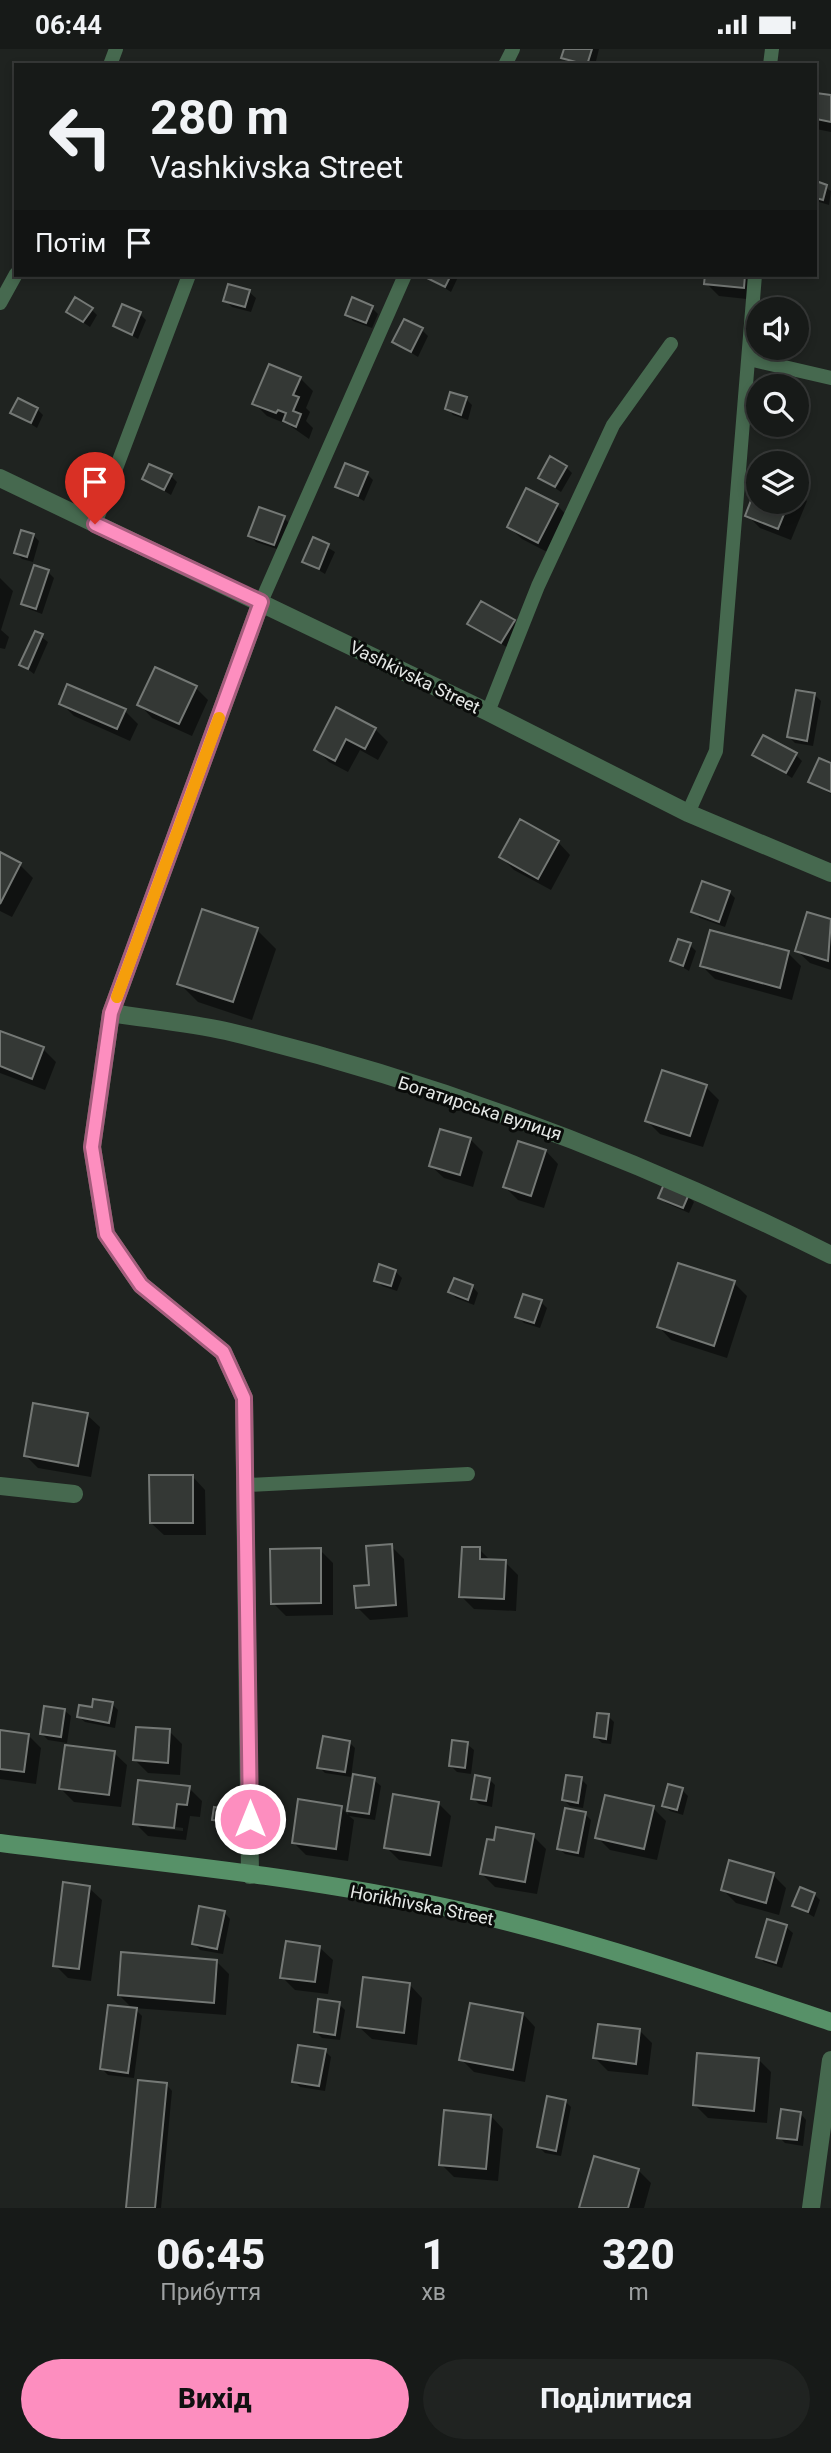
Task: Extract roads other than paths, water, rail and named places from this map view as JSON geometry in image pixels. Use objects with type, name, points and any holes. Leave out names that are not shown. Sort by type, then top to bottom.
[{"type":"street","name":"Vashkivska Street","points":[[0,478],[488,712],[688,813],[831,873]]},
{"type":"street","points":[[250,1875],[244,1398],[223,1352],[141,1285],[106,1234],[92,1147],[111,1013],[261,602]]},
{"type":"street","name":"Богатирська вулиця","points":[[111,1013],[225,1031],[508,1114],[637,1165],[831,1255]]},
{"type":"street","points":[[0,1486],[74,1494]]},
{"type":"street","name":"Horikhivska Street","points":[[0,1843],[250,1875],[424,1902],[598,1944],[831,2022]]},
{"type":"street","points":[[811,2208],[831,2060]]},
{"type":"lane","points":[[0,303],[14,277]]},
{"type":"lane","points":[[95,524],[188,277]]},
{"type":"lane","points":[[261,602],[404,277]]},
{"type":"lane","points":[[753,297],[755,277]]},
{"type":"lane","points":[[488,712],[538,586],[613,425],[671,344]]},
{"type":"lane","points":[[688,813],[716,751],[749,360]]},
{"type":"lane","points":[[753,360],[831,378]]},
{"type":"lane","points":[[247,1485],[468,1474]]}]
